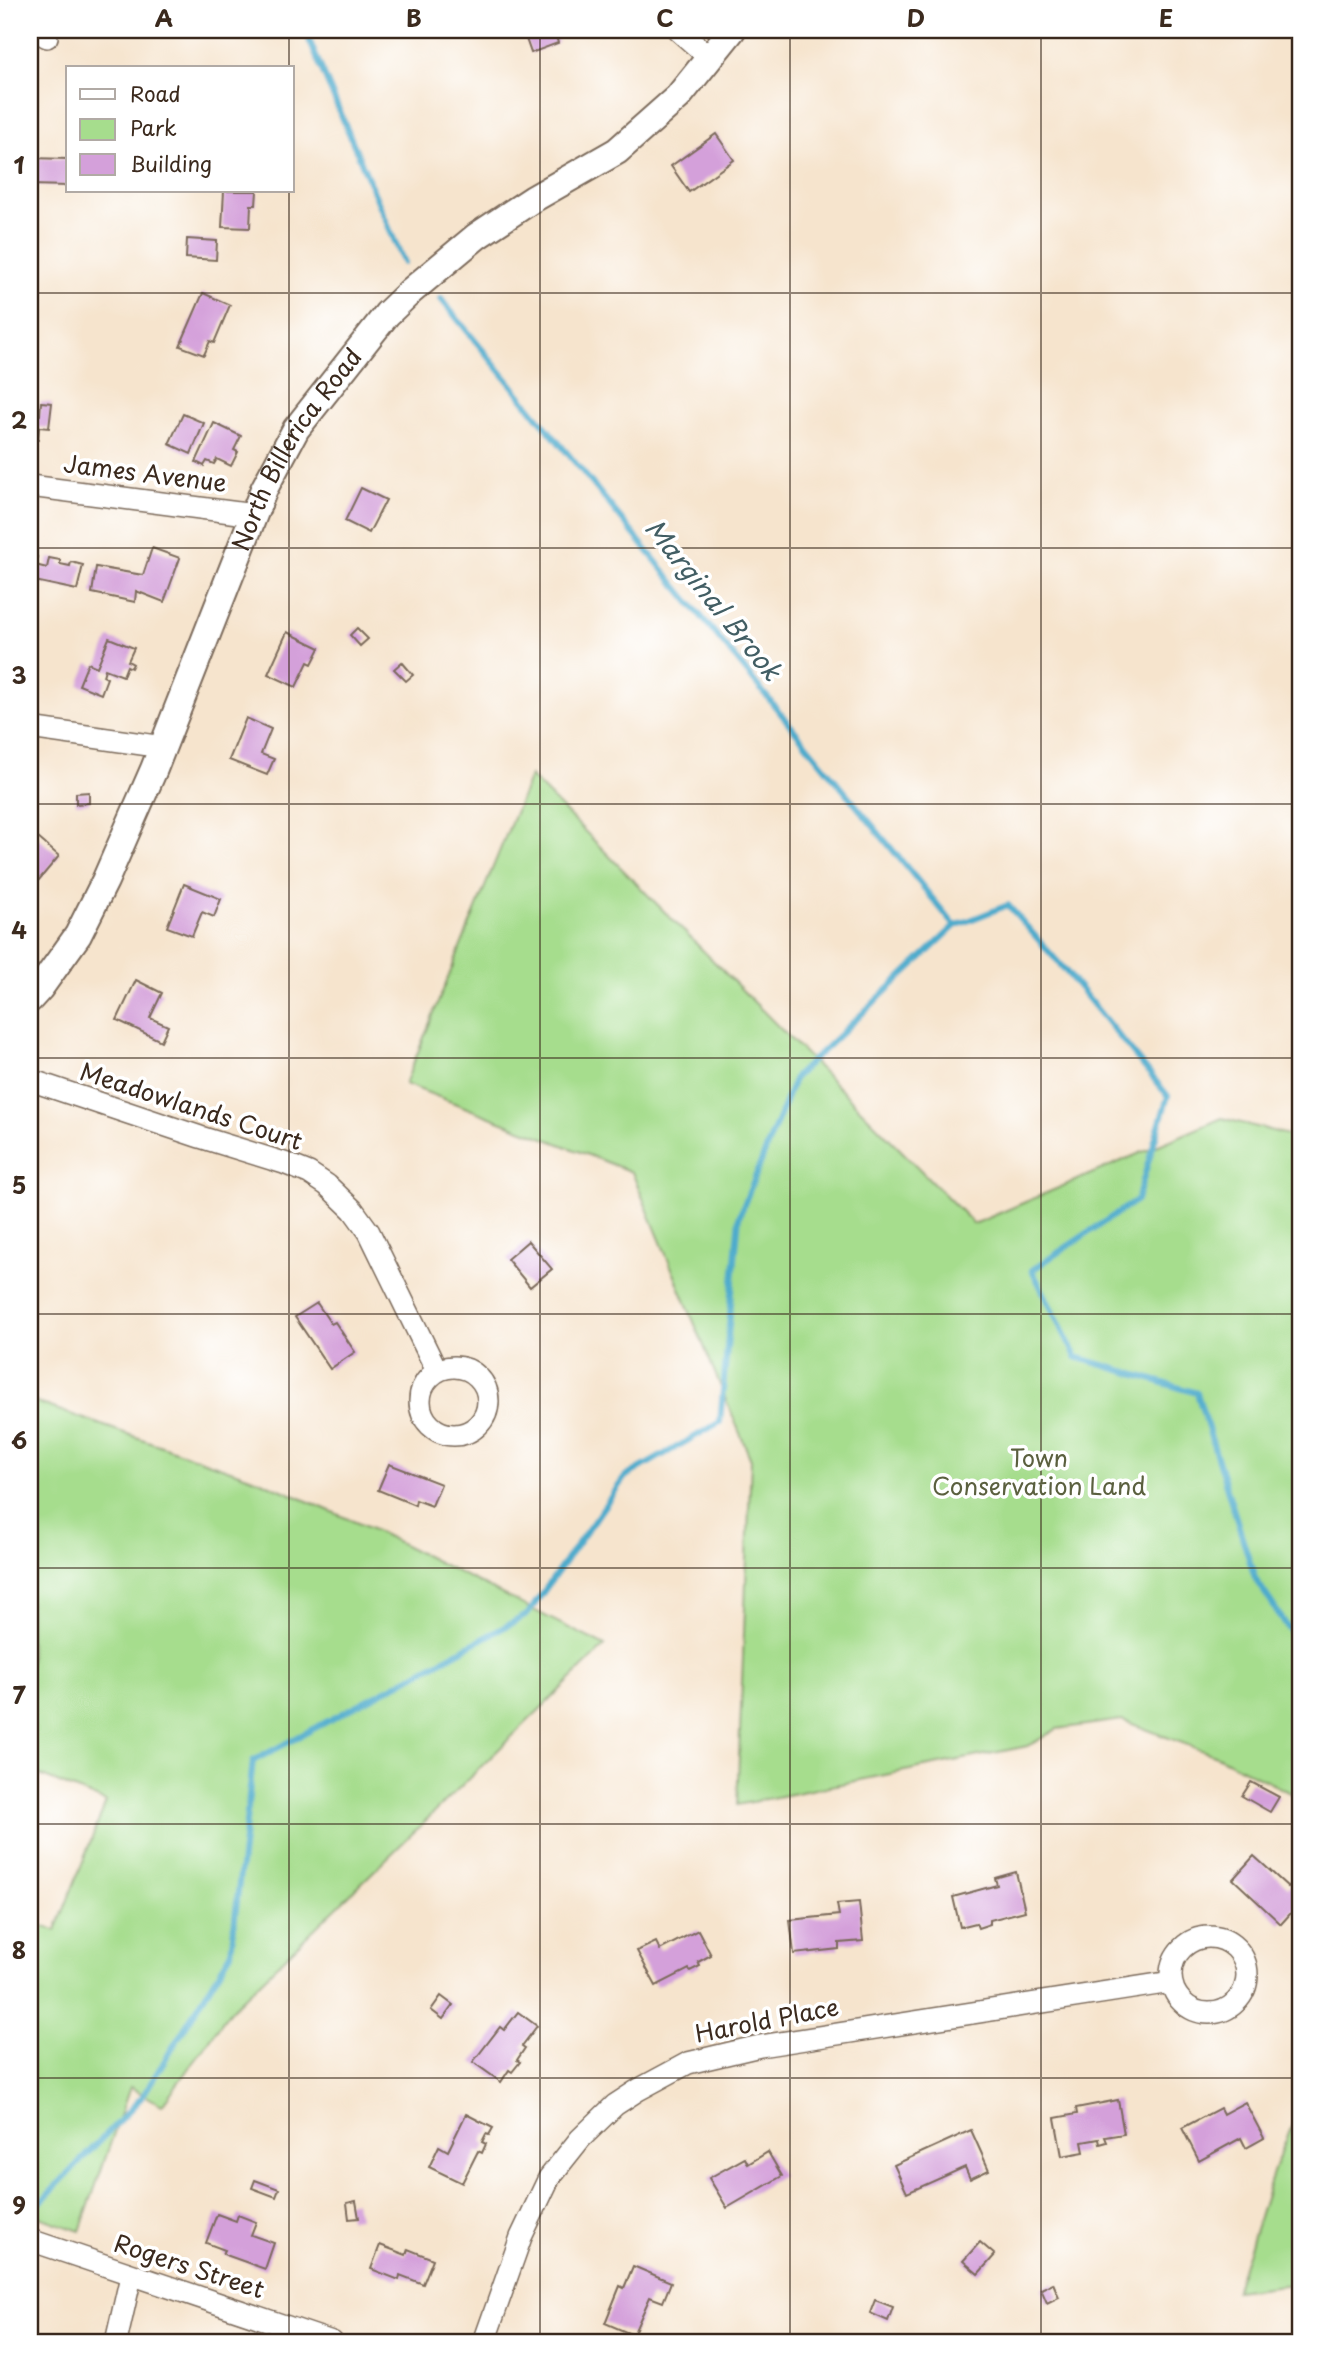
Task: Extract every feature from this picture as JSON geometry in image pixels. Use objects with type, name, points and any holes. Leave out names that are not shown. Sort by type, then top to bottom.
[{"type":"main road","name":"North Billerica Road","points":[[30,999],[78,935],[104,881],[163,747],[264,489],[296,429],[387,314],[411,291],[477,236],[617,150],[678,97],[732,30]]},
{"type":"street","points":[[678,30],[710,58]]},
{"type":"street","name":"James Avenue","points":[[30,486],[254,515]]},
{"type":"street","points":[[30,728],[163,747]]},
{"type":"street","name":"Meadowlands Court","points":[[30,1080],[200,1138],[284,1163],[309,1173],[327,1185],[354,1210],[369,1232],[436,1371]]},
{"type":"street","name":"Harold Place","points":[[484,2342],[521,2236],[549,2178],[580,2139],[615,2105],[678,2068],[688,2063],[760,2046],[1171,1982]]},
{"type":"street","name":"Rogers Street","points":[[30,2240],[332,2342]]},
{"type":"street","points":[[116,2342],[131,2276]]},
{"type":"green space","name":"Town Conservation Land","points":[[530,776],[974,1224],[1222,1118],[1300,1138],[1300,1798],[1219,1757],[1122,1720],[1057,1729],[1028,1746],[737,1805],[751,1460],[632,1172],[405,1084]]},
{"type":"green space","points":[[30,1400],[259,1480],[376,1531],[605,1646],[231,2010],[162,2105],[130,2087],[80,2231],[30,2214],[30,1949],[40,1926],[56,1930],[106,1802],[30,1771]]},
{"type":"green space","points":[[1300,2107],[1300,2283],[1235,2291],[1276,2164]]},
{"type":"building","points":[[517,30],[554,30],[558,43],[531,53],[525,36],[520,38]]},
{"type":"building","points":[[716,134],[734,160],[689,192],[671,166]]},
{"type":"building","points":[[30,158],[66,159],[66,186],[30,185]]},
{"type":"building","points":[[224,192],[257,192],[256,205],[251,205],[250,228],[222,227]]},
{"type":"building","points":[[187,239],[217,241],[216,260],[186,258]]},
{"type":"building","points":[[203,293],[230,305],[214,343],[210,341],[204,355],[180,346]]},
{"type":"building","points":[[41,402],[52,403],[49,428],[39,427],[38,440],[30,439],[30,414],[40,415]]},
{"type":"building","points":[[183,414],[204,423],[191,454],[169,444]]},
{"type":"building","points":[[214,423],[241,436],[234,450],[238,452],[231,466],[217,459],[214,464],[207,461],[204,466],[196,462]]},
{"type":"building","points":[[361,488],[386,500],[369,533],[345,521]]},
{"type":"building","points":[[152,548],[180,558],[164,602],[136,591],[135,602],[92,593],[96,567],[143,575]]},
{"type":"building","points":[[30,556],[37,557],[35,565],[47,568],[49,558],[60,560],[60,564],[70,566],[71,562],[83,565],[77,590],[30,580]]},
{"type":"building","points":[[357,628],[368,639],[360,646],[350,635]]},
{"type":"building","points":[[287,632],[320,648],[312,664],[308,662],[296,687],[268,674]]},
{"type":"building","points":[[109,638],[134,648],[128,661],[133,664],[131,668],[127,666],[123,676],[105,669],[103,676],[107,678],[101,694],[79,685],[88,663],[97,667]]},
{"type":"building","points":[[402,662],[413,675],[406,681],[394,669]]},
{"type":"building","points":[[246,718],[271,729],[261,754],[274,759],[267,775],[229,760]]},
{"type":"building","points":[[89,792],[89,803],[76,804],[76,793]]},
{"type":"building","points":[[30,831],[59,856],[33,887],[30,884]]},
{"type":"building","points":[[184,884],[221,899],[214,917],[202,912],[192,936],[167,927]]},
{"type":"building","points":[[136,980],[162,993],[150,1018],[168,1026],[161,1041],[117,1020]]},
{"type":"building","points":[[528,1241],[552,1269],[530,1287],[507,1259]]},
{"type":"building","points":[[317,1303],[331,1324],[335,1322],[355,1352],[330,1369],[295,1317]]},
{"type":"building","points":[[389,1464],[441,1484],[432,1506],[416,1500],[415,1505],[378,1490]]},
{"type":"building","points":[[1251,1782],[1279,1797],[1270,1812],[1242,1796]]},
{"type":"building","points":[[1254,1856],[1288,1887],[1293,1882],[1300,1889],[1300,1903],[1281,1924],[1233,1879]]},
{"type":"building","points":[[1016,1872],[1025,1911],[990,1920],[990,1924],[978,1928],[976,1923],[960,1927],[953,1897],[997,1885],[995,1878]]},
{"type":"building","points":[[859,1902],[863,1941],[839,1943],[839,1949],[794,1954],[790,1920],[839,1915],[837,1904]]},
{"type":"building","points":[[698,1930],[711,1955],[698,1962],[700,1966],[656,1986],[637,1951],[656,1942],[660,1950]]},
{"type":"building","points":[[441,1996],[453,2005],[443,2019],[431,2010]]},
{"type":"building","points":[[518,2012],[537,2026],[522,2046],[525,2048],[517,2060],[520,2062],[512,2072],[509,2070],[501,2082],[473,2062],[500,2027],[504,2030]]},
{"type":"building","points":[[1118,2100],[1124,2134],[1105,2137],[1107,2142],[1100,2144],[1099,2139],[1082,2142],[1084,2152],[1062,2156],[1055,2118],[1077,2114],[1076,2108]]},
{"type":"building","points":[[1245,2102],[1264,2138],[1246,2148],[1241,2138],[1199,2161],[1182,2128],[1220,2108],[1223,2114]]},
{"type":"building","points":[[466,2114],[493,2128],[489,2135],[486,2134],[482,2142],[486,2144],[482,2153],[478,2151],[462,2183],[429,2167],[439,2146],[448,2151]]},
{"type":"building","points":[[971,2130],[989,2170],[970,2179],[965,2167],[907,2193],[894,2165]]},
{"type":"building","points":[[768,2152],[782,2176],[727,2208],[709,2178],[745,2158],[748,2164]]},
{"type":"building","points":[[255,2180],[279,2189],[276,2197],[252,2188]]},
{"type":"building","points":[[356,2201],[359,2218],[349,2219],[347,2203]]},
{"type":"building","points":[[217,2214],[236,2221],[238,2215],[256,2222],[251,2235],[274,2243],[265,2269],[223,2254],[225,2250],[206,2243]]},
{"type":"building","points":[[980,2242],[995,2255],[978,2274],[963,2261]]},
{"type":"building","points":[[380,2245],[406,2255],[408,2249],[433,2259],[423,2284],[400,2275],[399,2280],[371,2269]]},
{"type":"building","points":[[633,2266],[671,2282],[663,2302],[650,2297],[633,2335],[605,2323],[620,2286],[624,2288]]},
{"type":"building","points":[[1053,2283],[1059,2297],[1047,2303],[1041,2289]]},
{"type":"building","points":[[875,2300],[893,2307],[888,2321],[870,2313]]},
{"type":"waterway","name":"Marginal Brook","points":[[305,30],[404,263]]},
{"type":"waterway","name":"Marginal Brook","points":[[441,299],[955,926]]},
{"type":"waterway","points":[[34,2209],[142,2097],[231,1953],[253,1761],[527,1615],[625,1477],[720,1422],[739,1217],[795,1077],[955,926],[1008,905],[1168,1096],[1137,1200],[1032,1270],[1076,1357],[1197,1393],[1255,1578],[1300,1646]]}]
